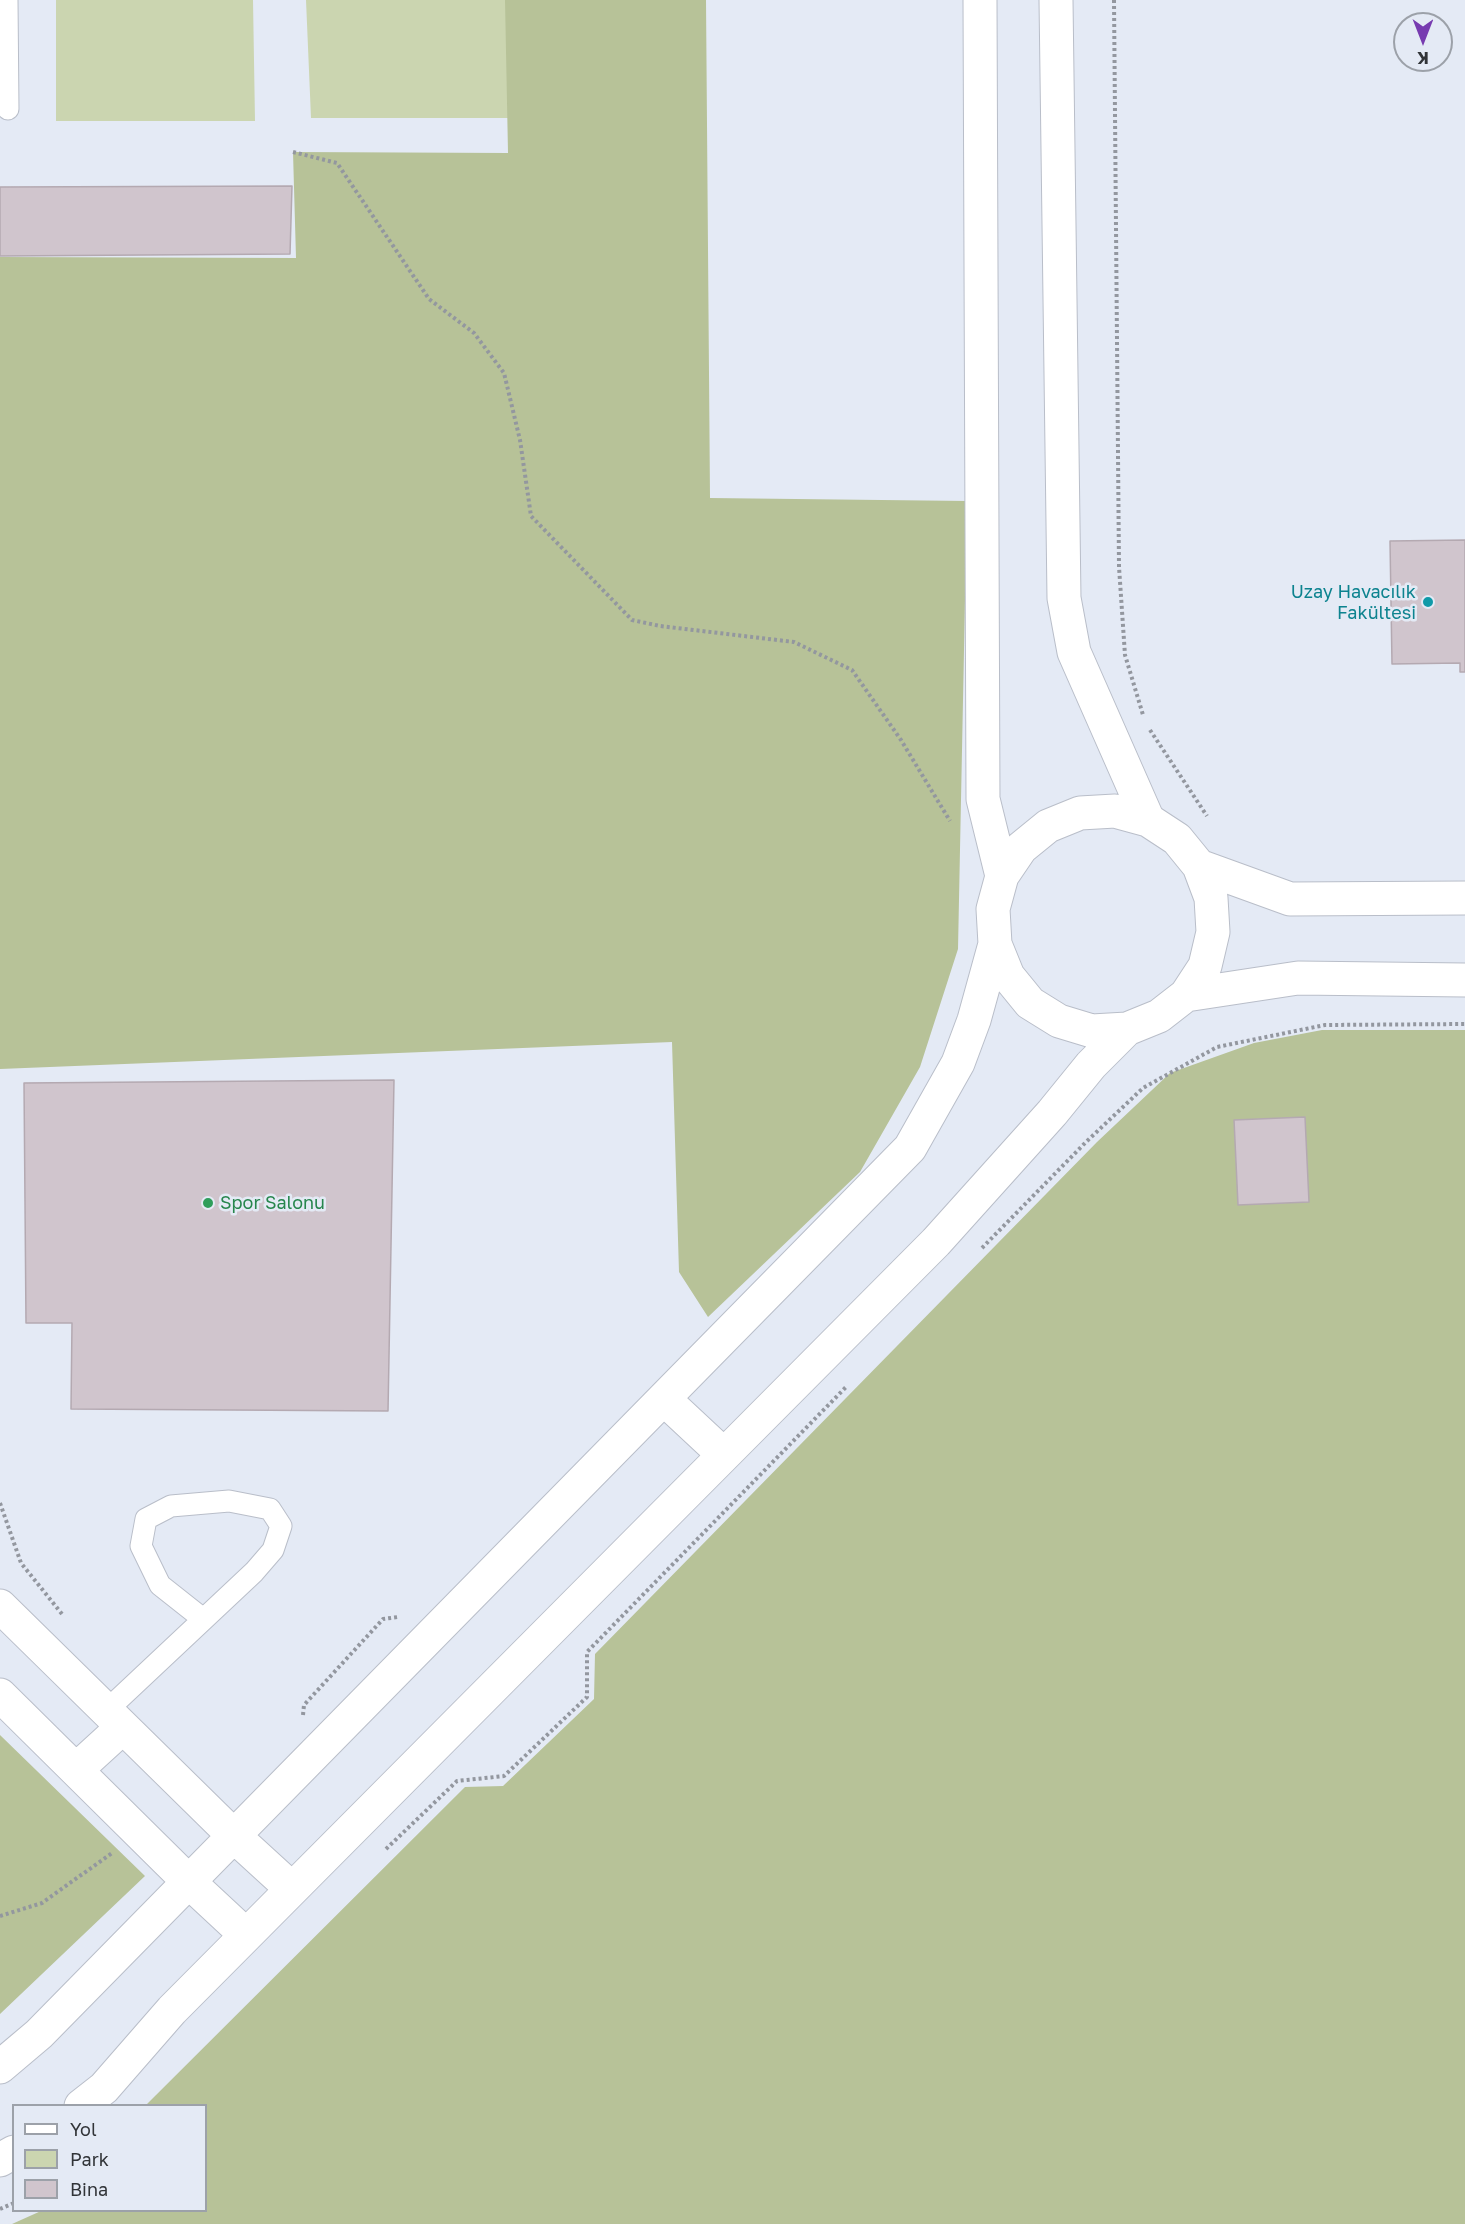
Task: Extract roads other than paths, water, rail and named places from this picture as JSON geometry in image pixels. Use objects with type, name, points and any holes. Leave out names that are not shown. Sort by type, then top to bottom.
[{"type":"street","points":[[980,0],[982,799],[1002,876]]},
{"type":"street","points":[[1056,0],[1064,598],[1074,652],[1148,820]]},
{"type":"street","points":[[0,2067],[39,2034],[910,1148],[958,1063],[974,1020],[995,944],[993,909],[1002,876],[1021,848],[1048,826],[1080,813],[1115,811],[1148,820],[1177,839],[1199,866],[1211,898],[1213,932],[1205,966],[1186,995],[1159,1016],[1127,1029],[1092,1030],[1059,1022],[1030,1003],[1015,985],[1008,976],[995,944]]},
{"type":"street","points":[[1199,866],[1290,899],[1465,897]]},
{"type":"street","points":[[1186,995],[1298,978],[1465,980]]},
{"type":"street","points":[[84,2104],[105,2088],[172,2010],[936,1242],[1052,1113],[1091,1065],[1127,1029]]},
{"type":"street","points":[[664,1398],[724,1455]]},
{"type":"street","points":[[0,1606],[234,1836],[292,1889]]},
{"type":"street","points":[[0,1695],[189,1882],[246,1935]]},
{"type":"street","points":[[76,1770],[115,1719]]},
{"type":"lane","points":[[7,0],[8,109]]},
{"type":"lane","points":[[115,1719],[203,1619],[254,1572],[273,1550],[281,1526],[270,1509],[229,1501],[171,1506],[146,1519],[141,1546],[160,1585],[203,1619]]},
{"type":"place","name":"Uzay Havacılık Fakültesi","points":[[1428,602]]},
{"type":"place","name":"Spor Salonu","points":[[208,1203]]}]
